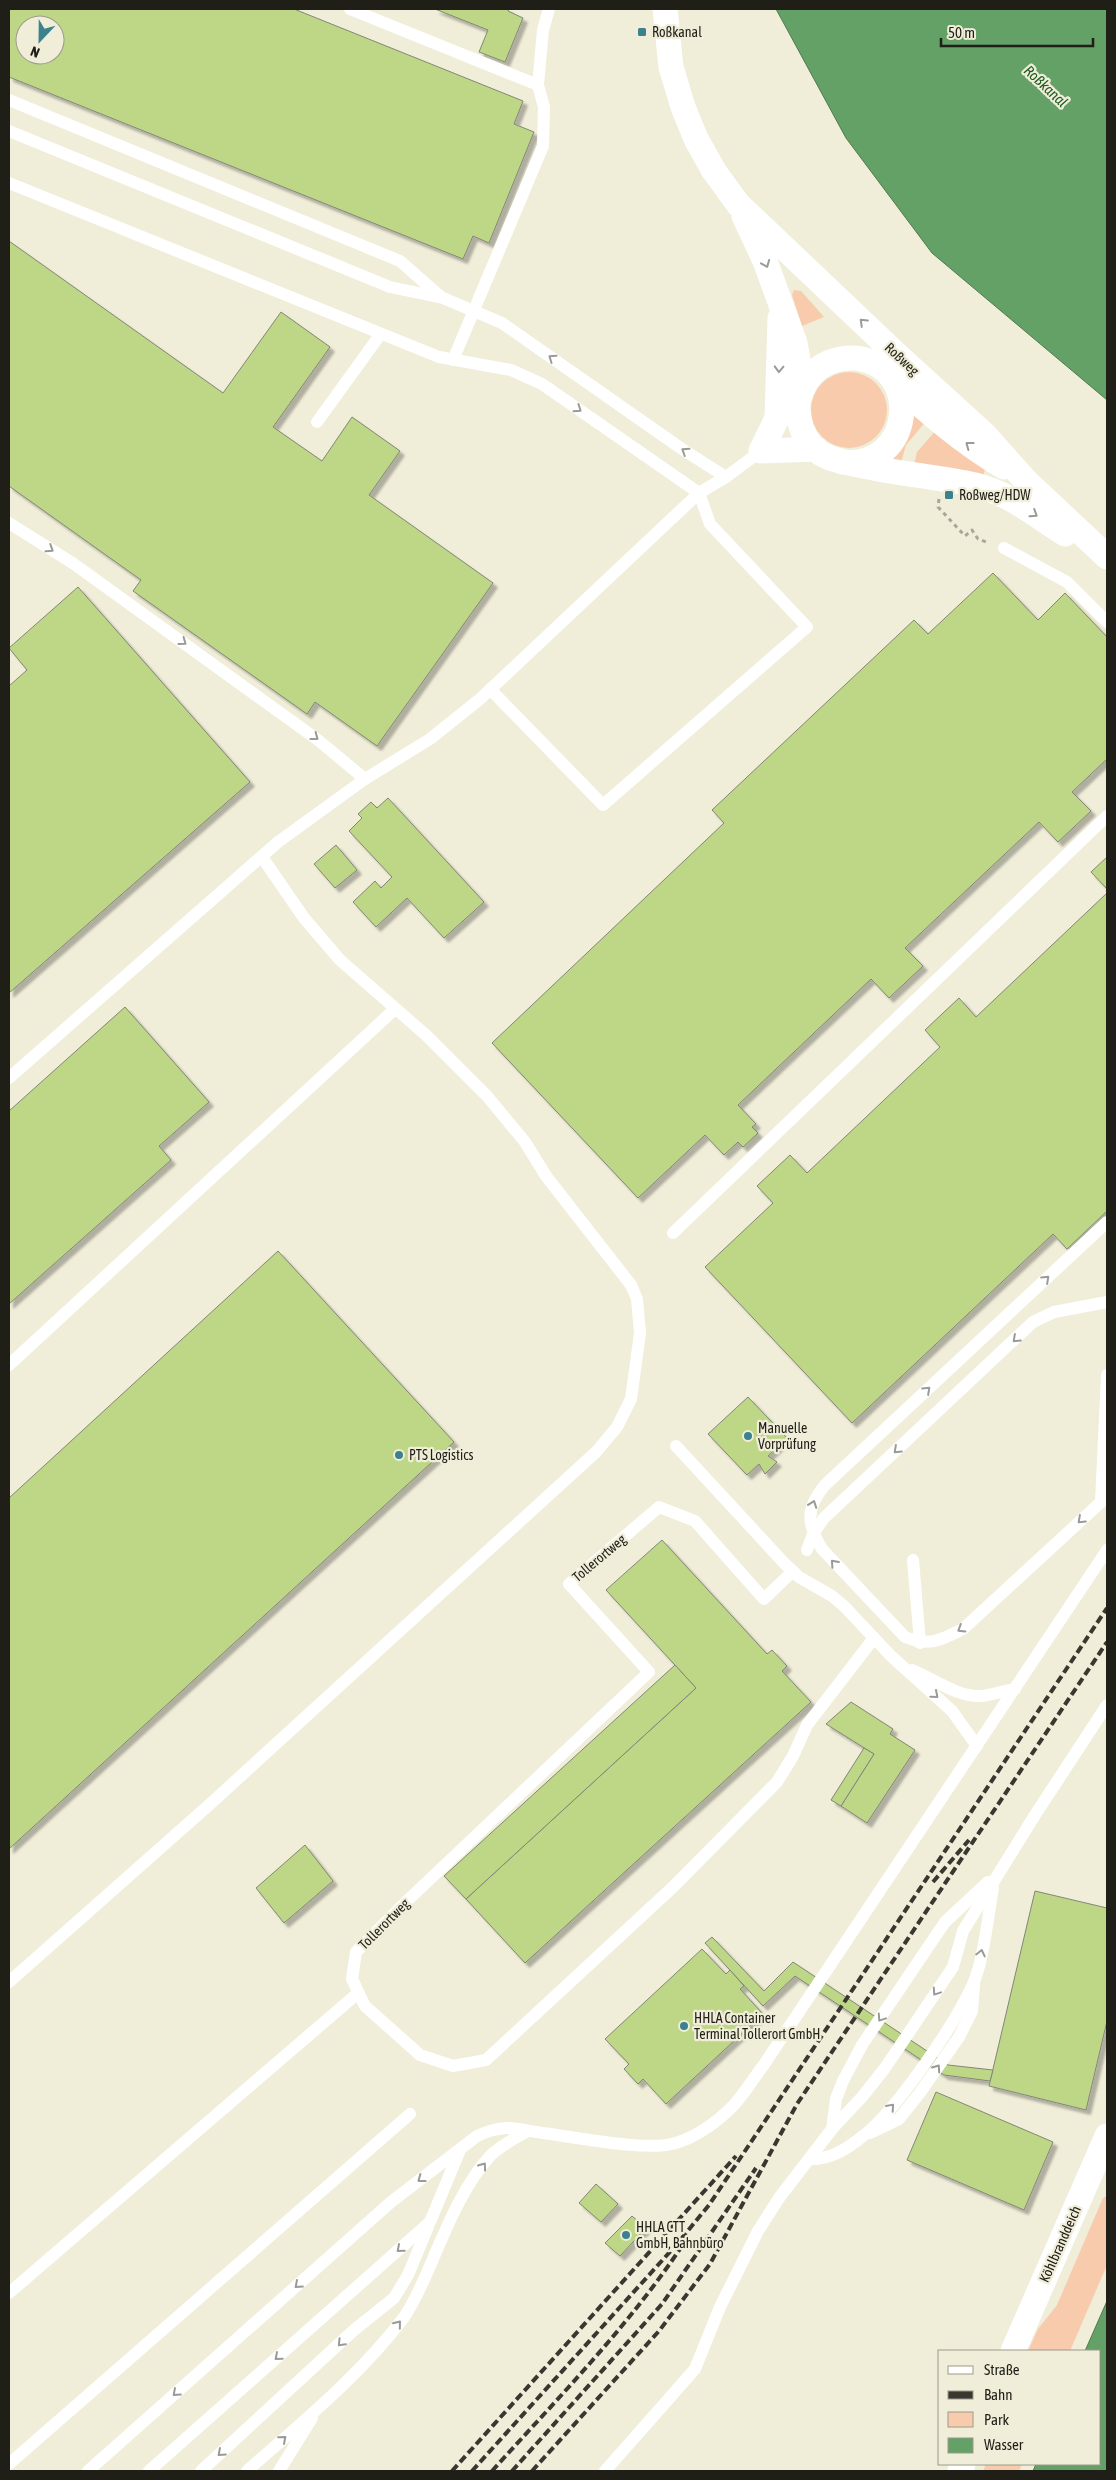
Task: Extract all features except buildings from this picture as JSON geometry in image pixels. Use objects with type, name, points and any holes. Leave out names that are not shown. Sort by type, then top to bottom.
[{"type":"street","name":"Roßweg","points":[[665,9],[670,67],[683,107],[696,140],[714,171],[738,204],[895,353],[985,435],[1025,480],[1107,557]]},
{"type":"street","name":"Roßweg","points":[[738,204],[765,261],[795,343],[802,390],[798,406],[799,421],[807,438],[816,449],[842,462],[976,486],[994,491],[1018,503],[1107,561]]},
{"type":"street","name":"Roßweg","points":[[776,240],[810,290],[896,386],[901,400],[902,415],[896,434],[888,446],[876,456],[862,461],[842,462]]},
{"type":"street","name":"Roßweg","points":[[777,418],[781,303]]},
{"type":"street","name":"Roßweg","points":[[816,449],[761,451],[777,418],[802,390],[808,379],[820,368],[839,359],[860,359],[885,372],[936,419],[972,448],[1025,480]]},
{"type":"street","name":"Köhlbranddeich","points":[[1012,2350],[1107,2136]]},
{"type":"lane","points":[[350,9],[538,85]]},
{"type":"lane","points":[[454,360],[543,146],[544,107],[538,85],[543,30],[549,9]]},
{"type":"lane","points":[[9,100],[400,261],[443,298]]},
{"type":"lane","points":[[9,131],[390,287],[443,298],[502,323],[682,449],[726,477]]},
{"type":"lane","points":[[9,183],[380,335],[440,357],[511,370],[542,384],[698,493],[710,524],[807,627],[603,805],[490,689]]},
{"type":"lane","points":[[316,422],[380,335]]},
{"type":"lane","points":[[9,1078],[293,830],[365,779],[430,739],[490,689],[698,493],[726,477],[761,451]]},
{"type":"lane","points":[[9,523],[74,564],[279,711],[365,779]]},
{"type":"lane","points":[[1004,548],[1067,582],[1107,622]]},
{"type":"lane","points":[[673,1233],[1107,816]]},
{"type":"lane","points":[[9,1982],[209,1805],[596,1452],[612,1434],[629,1406],[635,1379],[640,1333],[637,1299],[631,1285],[546,1176],[525,1142],[487,1096],[427,1036],[395,1010],[321,940],[285,894],[262,856]]},
{"type":"lane","points":[[9,1365],[395,1010]]},
{"type":"lane","points":[[1107,1222],[825,1485],[814,1498],[810,1514],[813,1534],[822,1549],[882,1615],[905,1637],[920,1643],[938,1641],[963,1629],[1101,1502],[1107,1375]]},
{"type":"lane","points":[[807,1550],[813,1534],[824,1518],[1034,1322],[1054,1312],[1107,1302]]},
{"type":"lane","points":[[676,1446],[792,1572],[839,1601],[874,1638],[958,1717],[977,1746]]},
{"type":"lane","name":"Tollerortweg","points":[[792,1572],[764,1599],[694,1521],[659,1507],[569,1584],[649,1672],[409,1899],[356,1952],[352,1979],[365,2006],[420,2055],[453,2066],[486,2060],[673,1887],[777,1782],[793,1756],[807,1725],[874,1638]]},
{"type":"lane","points":[[88,2471],[391,2202],[477,2136],[492,2128],[509,2126],[528,2131],[653,2146],[675,2144],[695,2135],[714,2123],[734,2104],[763,2066],[1107,1550]]},
{"type":"lane","points":[[912,1560],[920,1643]]},
{"type":"lane","points":[[905,1667],[968,1695],[983,1696],[1015,1688]]},
{"type":"lane","points":[[606,2471],[694,2369],[720,2307],[758,2231],[832,2129],[862,2097],[884,2068],[953,1968],[963,1931],[1107,1704]]},
{"type":"lane","points":[[809,2159],[829,2158],[865,2135],[898,2119],[919,2094],[959,2037],[972,2011],[974,1981],[993,1888],[999,1872]]},
{"type":"lane","points":[[832,2129],[836,2099],[842,2081],[862,2045],[945,1922],[999,1872]]},
{"type":"lane","points":[[9,2293],[358,1992]]},
{"type":"lane","points":[[9,2464],[410,2114]]},
{"type":"lane","points":[[247,2471],[317,2409],[360,2367],[403,2318],[416,2295],[447,2226],[490,2157],[505,2143],[528,2131]]},
{"type":"lane","points":[[201,2471],[354,2330],[394,2298],[408,2275],[460,2150]]},
{"type":"lane","points":[[149,2471],[430,2222]]},
{"type":"lane","points":[[280,2471],[317,2409]]},
{"type":"path","points":[[939,494],[938,507],[965,536],[972,530],[978,539],[1004,548]]},
{"type":"green space","points":[[794,290],[801,291],[824,317],[802,326],[792,295]]},
{"type":"green space","points":[[849,372],[864,375],[876,383],[884,395],[887,410],[884,425],[876,437],[864,445],[849,448],[834,445],[822,437],[814,425],[811,410],[814,395],[822,383],[834,375]]},
{"type":"green space","points":[[913,408],[927,420],[906,445],[900,466],[889,461]]},
{"type":"green space","points":[[937,429],[985,469],[983,477],[913,469],[917,452]]},
{"type":"green space","points":[[1107,2196],[1107,2265],[1070,2350],[1028,2350],[1038,2329],[1057,2305],[1103,2198]]},
{"type":"green space","points":[[986,2465],[1022,2465],[1019,2471],[983,2471]]},
{"type":"water","points":[[776,9],[1107,9],[1107,400],[932,253],[846,138]]},
{"type":"water","points":[[1107,2301],[1107,2471],[1033,2471],[1036,2465],[1101,2465],[1101,2350],[1085,2350]]},
{"type":"railway","points":[[472,2471],[677,2244],[709,2205],[1107,1608]]},
{"type":"railway","points":[[532,2471],[659,2331],[710,2264],[797,2104],[1107,1642]]},
{"type":"railway","points":[[933,1882],[969,1840]]},
{"type":"railway","points":[[452,2471],[736,2156]]},
{"type":"railway","points":[[512,2471],[662,2304],[756,2168]]},
{"type":"railway","points":[[492,2471],[615,2334],[682,2246]]},
{"type":"place","name":"Roßkanal","points":[[642,32]]},
{"type":"place","name":"Roßweg/HDW","points":[[949,495]]},
{"type":"place","name":"Manuelle Vorprüfung","points":[[748,1436]]},
{"type":"place","name":"PTS Logistics","points":[[399,1455]]},
{"type":"place","name":"HHLA Container Terminal Tollerort GmbH","points":[[684,2026]]},
{"type":"place","name":"HHLA CTT GmbH, Bahnbüro","points":[[626,2235]]}]
